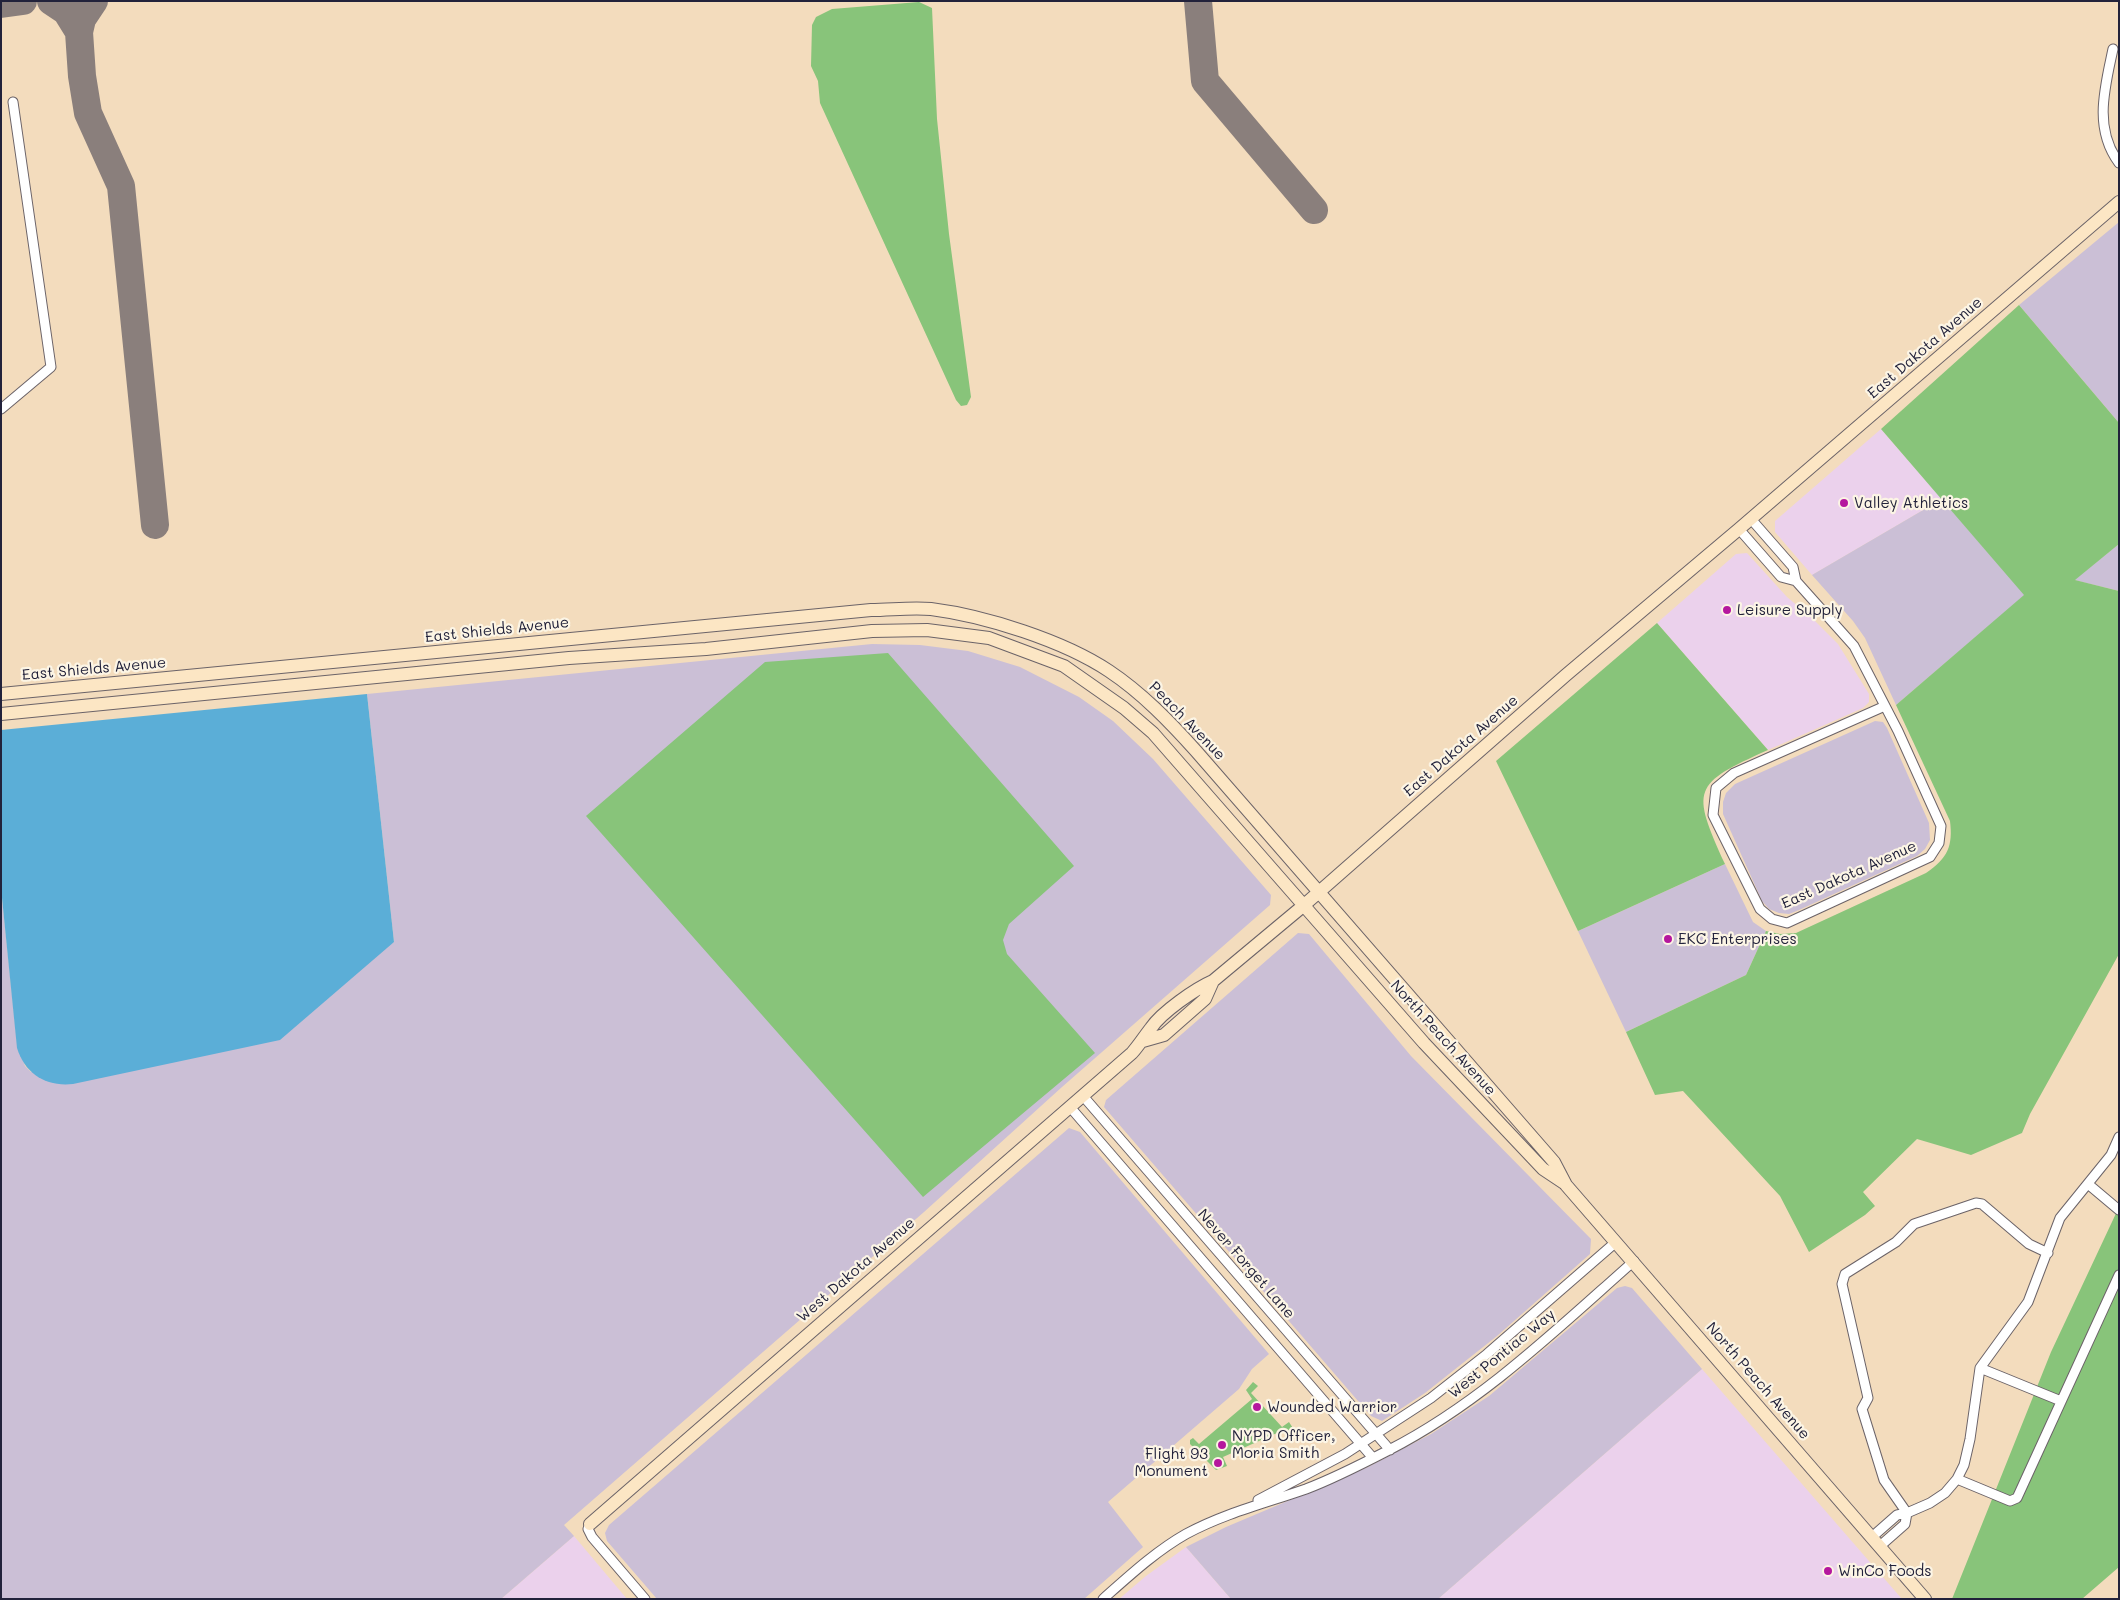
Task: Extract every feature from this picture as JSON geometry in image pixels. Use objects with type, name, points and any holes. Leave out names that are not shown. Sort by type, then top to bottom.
[{"type":"main road","name":"East Dakota Avenue","points":[[1319,891],[1566,675],[1739,530],[2119,202]]},
{"type":"main road","name":"East Shields Avenue","points":[[1,694],[871,610],[931,609],[995,622]]},
{"type":"main road","points":[[826,614],[829,636]]},
{"type":"main road","name":"Peach Avenue","points":[[995,622],[1070,650],[1109,671],[1144,697],[1196,750],[1319,891]]},
{"type":"main road","points":[[1,714],[569,658],[706,649],[872,631],[926,630],[989,638],[1064,666],[1124,708],[1153,733],[1303,906]]},
{"type":"main road","name":"West Dakota Avenue","points":[[590,1524],[1083,1096],[1143,1041],[1164,1035],[1205,999],[1213,981],[1319,891]]},
{"type":"main road","name":"North Peach Avenue","points":[[1319,891],[1554,1162],[1566,1184],[1925,1599]]},
{"type":"main road","name":"North Peach Avenue","points":[[1303,906],[1424,1043],[1543,1169],[1566,1184]]},
{"type":"street","points":[[2113,49],[2102,115],[2108,144],[2119,163]]},
{"type":"street","points":[[1,409],[51,366],[13,102]]},
{"type":"street","name":"East Dakota Avenue","points":[[1751,519],[1793,567],[1796,581],[1854,646],[1885,706],[1941,826],[1939,843],[1930,857],[1787,923],[1772,919],[1760,909],[1713,815],[1716,788],[1734,773],[1885,706]]},
{"type":"street","name":"East Dakota Avenue","points":[[1739,530],[1781,577],[1796,581]]},
{"type":"street","name":"Never Forget Lane","points":[[1083,1096],[1390,1450]]},
{"type":"street","name":"Never Forget Lane","points":[[1070,1107],[1373,1458]]},
{"type":"street","points":[[1907,1514],[1930,1504],[1945,1493],[1957,1479],[1964,1465],[1970,1439],[1980,1368],[2028,1302],[2060,1218],[2111,1155],[2119,1137]]},
{"type":"street","points":[[2088,1184],[2119,1210]]},
{"type":"street","points":[[1876,1541],[1905,1524],[1907,1514],[1884,1480],[1862,1409],[1868,1398],[1842,1284],[1846,1274],[1896,1242],[1914,1224],[1976,1203],[1982,1204],[2029,1244],[2048,1253]]},
{"type":"street","name":"West Pontiac Way","points":[[1103,1599],[1170,1544],[1240,1510],[1361,1444],[1431,1398],[1487,1354],[1616,1242]]},
{"type":"street","name":"West Pontiac Way","points":[[1240,1510],[1307,1488],[1390,1450],[1480,1393],[1634,1262]]},
{"type":"street","points":[[1957,1479],[2010,1501],[2017,1498],[2119,1275]]},
{"type":"street","points":[[1980,1368],[2061,1401]]},
{"type":"street","points":[[590,1524],[588,1529],[592,1537],[645,1599]]},
{"type":"shaded area","points":[[2119,222],[2119,423],[2019,305]]},
{"type":"shaded area","points":[[1881,429],[1942,499],[1812,575],[1775,532],[1775,521]]},
{"type":"shaded area","points":[[1942,499],[2025,595],[1896,705],[1865,638],[1853,621],[1812,575]]},
{"type":"shaded area","points":[[2119,544],[2119,591],[2074,580]]},
{"type":"shaded area","points":[[1747,553],[1787,597],[1838,644],[1869,694],[1869,702],[1863,708],[1768,750],[1657,623],[1736,554]]},
{"type":"shaded area","points":[[872,644],[920,645],[968,651],[1020,667],[1079,697],[1113,721],[1153,759],[1271,895],[1270,905],[1062,1087],[924,1212],[564,1525],[574,1536],[501,1599],[1,1599],[1,888],[17,1043],[25,1066],[31,1072],[394,942],[367,694]]},
{"type":"shaded area","points":[[1875,721],[1883,722],[1887,728],[1929,823],[1930,840],[1925,849],[1917,856],[1789,914],[1769,909],[1762,901],[1723,814],[1723,802],[1726,793],[1735,784]]},
{"type":"shaded area","points":[[1725,864],[1753,922],[1766,931],[1746,975],[1626,1032],[1578,931]]},
{"type":"shaded area","points":[[1298,933],[1309,934],[1411,1056],[1591,1239],[1590,1254],[1497,1336],[1425,1393],[1382,1421],[1371,1416],[1104,1107],[1106,1100]]},
{"type":"shaded area","points":[[1069,1128],[1080,1132],[1269,1354],[1252,1369],[1239,1389],[1108,1502],[1143,1547],[1084,1599],[657,1599],[607,1541],[605,1533],[609,1525]]},
{"type":"shaded area","points":[[1625,1286],[1632,1288],[1702,1369],[1438,1599],[1231,1599],[1186,1547],[1226,1527],[1368,1467],[1431,1434],[1489,1396],[1617,1288]]},
{"type":"shaded area","points":[[1702,1369],[1902,1599],[1438,1599]]},
{"type":"shaded area","points":[[574,1536],[627,1599],[501,1599]]},
{"type":"shaded area","points":[[1186,1547],[1231,1599],[1119,1599],[1146,1576]]},
{"type":"green space","points":[[919,2],[932,8],[937,119],[949,234],[971,397],[967,405],[961,406],[956,400],[820,103],[818,81],[811,66],[812,25],[816,17],[832,9]]},
{"type":"green space","points":[[2019,305],[2119,423],[2119,544],[2075,580],[2119,591],[2119,954],[2030,1114],[2022,1133],[1971,1155],[1917,1139],[1863,1192],[1875,1206],[1865,1215],[1809,1252],[1780,1196],[1683,1091],[1655,1095],[1626,1032],[1746,975],[1766,931],[1780,934],[1796,933],[1926,873],[1944,857],[1951,838],[1950,821],[1896,705],[2024,595],[1881,429]]},
{"type":"green space","points":[[1657,623],[1768,750],[1724,772],[1712,781],[1705,792],[1704,804],[1707,819],[1725,864],[1578,931],[1496,761]]},
{"type":"green space","points":[[888,653],[1074,866],[1009,924],[1003,940],[1007,954],[1095,1053],[923,1197],[586,816],[765,662]]},
{"type":"green space","points":[[2119,1207],[2119,1567],[2082,1599],[1952,1599],[2051,1352]]},
{"type":"green space","points":[[1253,1382],[1258,1386],[1251,1393],[1282,1427],[1289,1422],[1296,1433],[1290,1436],[1286,1429],[1223,1457],[1227,1466],[1216,1470],[1190,1444],[1190,1440],[1193,1438],[1199,1444],[1252,1399],[1246,1390]]},
{"type":"water","points":[[367,694],[394,942],[280,1040],[73,1084],[46,1081],[31,1072],[25,1065],[17,1048],[1,888],[1,730]]},
{"type":"taxiway","points":[[1,4],[23,1]]},
{"type":"taxiway","points":[[51,1],[66,11],[79,32]]},
{"type":"taxiway","points":[[94,1],[82,19],[79,32],[82,76],[88,113],[121,186],[155,525]]},
{"type":"taxiway","points":[[1198,1],[1205,81],[1314,210]]},
{"type":"place","name":"Valley Athletics","points":[[1844,503]]},
{"type":"place","name":"Leisure Supply","points":[[1727,610]]},
{"type":"place","name":"EKC Enterprises","points":[[1668,939]]},
{"type":"place","name":"Wounded Warrior","points":[[1257,1407]]},
{"type":"place","name":"NYPD Officer, Moria Smith","points":[[1222,1445]]},
{"type":"place","name":"Flight 93 Monument","points":[[1218,1463]]},
{"type":"place","name":"WinCo Foods","points":[[1828,1571]]}]
